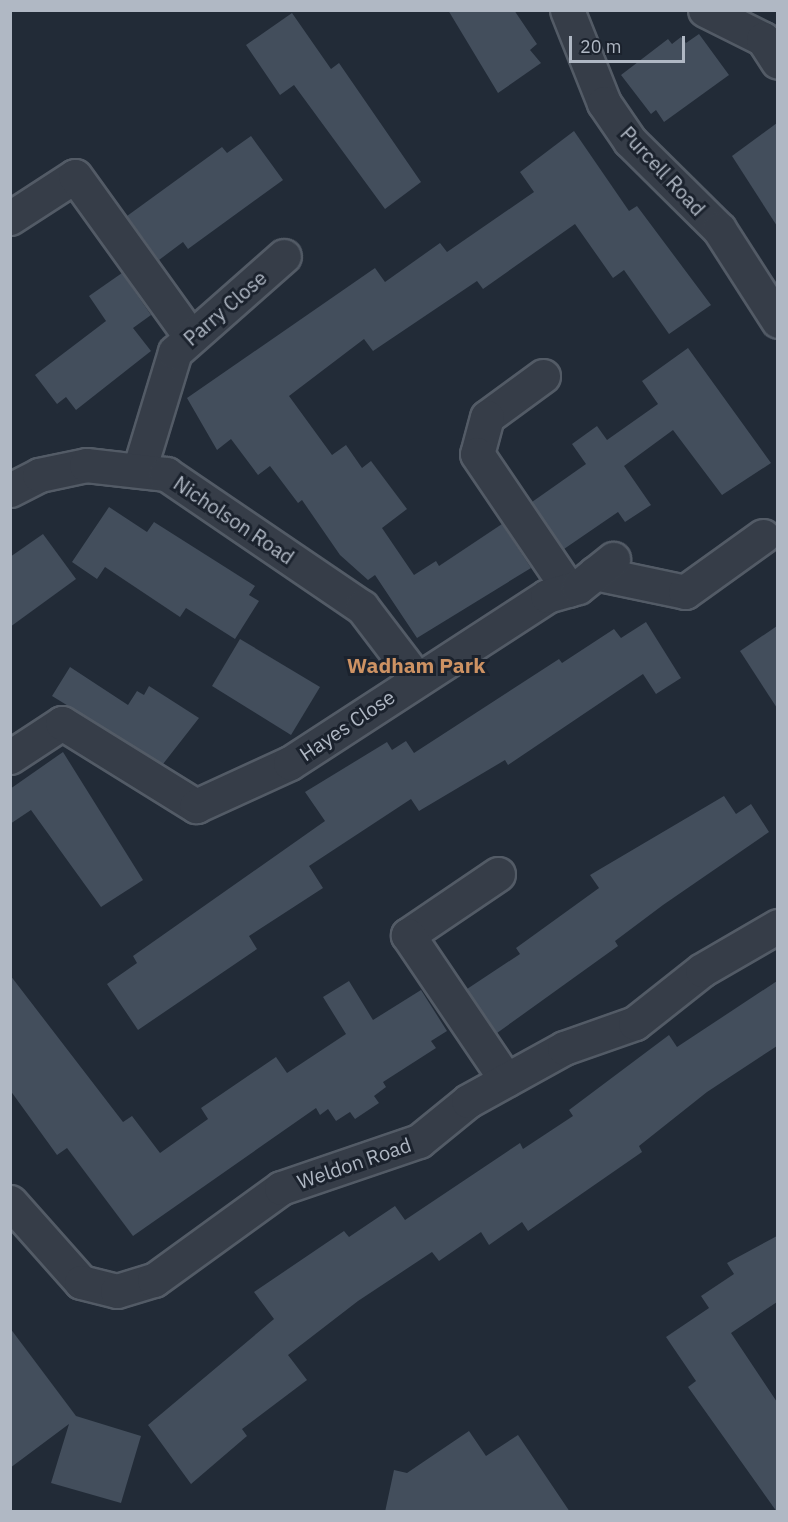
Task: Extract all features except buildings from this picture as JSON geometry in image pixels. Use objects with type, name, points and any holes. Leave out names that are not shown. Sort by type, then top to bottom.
[{"type":"street","name":"Purcell Road","points":[[567,10],[604,103],[630,141],[719,229],[777,321]]},
{"type":"street","points":[[705,10],[763,39],[777,62]]},
{"type":"street","points":[[10,218],[75,176],[190,336]]},
{"type":"street","name":"Parry Close","points":[[140,467],[159,392],[175,352],[190,336],[284,256]]},
{"type":"street","points":[[543,376],[487,417],[477,454],[593,574],[685,592],[763,536]]},
{"type":"street","name":"Nicholson Road","points":[[10,490],[65,467],[140,467],[189,486],[362,607],[416,678]]},
{"type":"street","name":"Hayes Close","points":[[10,757],[62,723],[196,806],[290,763],[416,678],[547,596],[593,574]]},
{"type":"street","points":[[498,874],[408,935],[506,1080]]},
{"type":"street","name":"Weldon Road","points":[[10,1202],[81,1282],[95,1289],[133,1288],[154,1280],[281,1188],[419,1140],[506,1080],[564,1048],[635,1023],[702,970],[777,926]]},
{"type":"district","name":"Wadham Park","points":[[416,665]]}]
